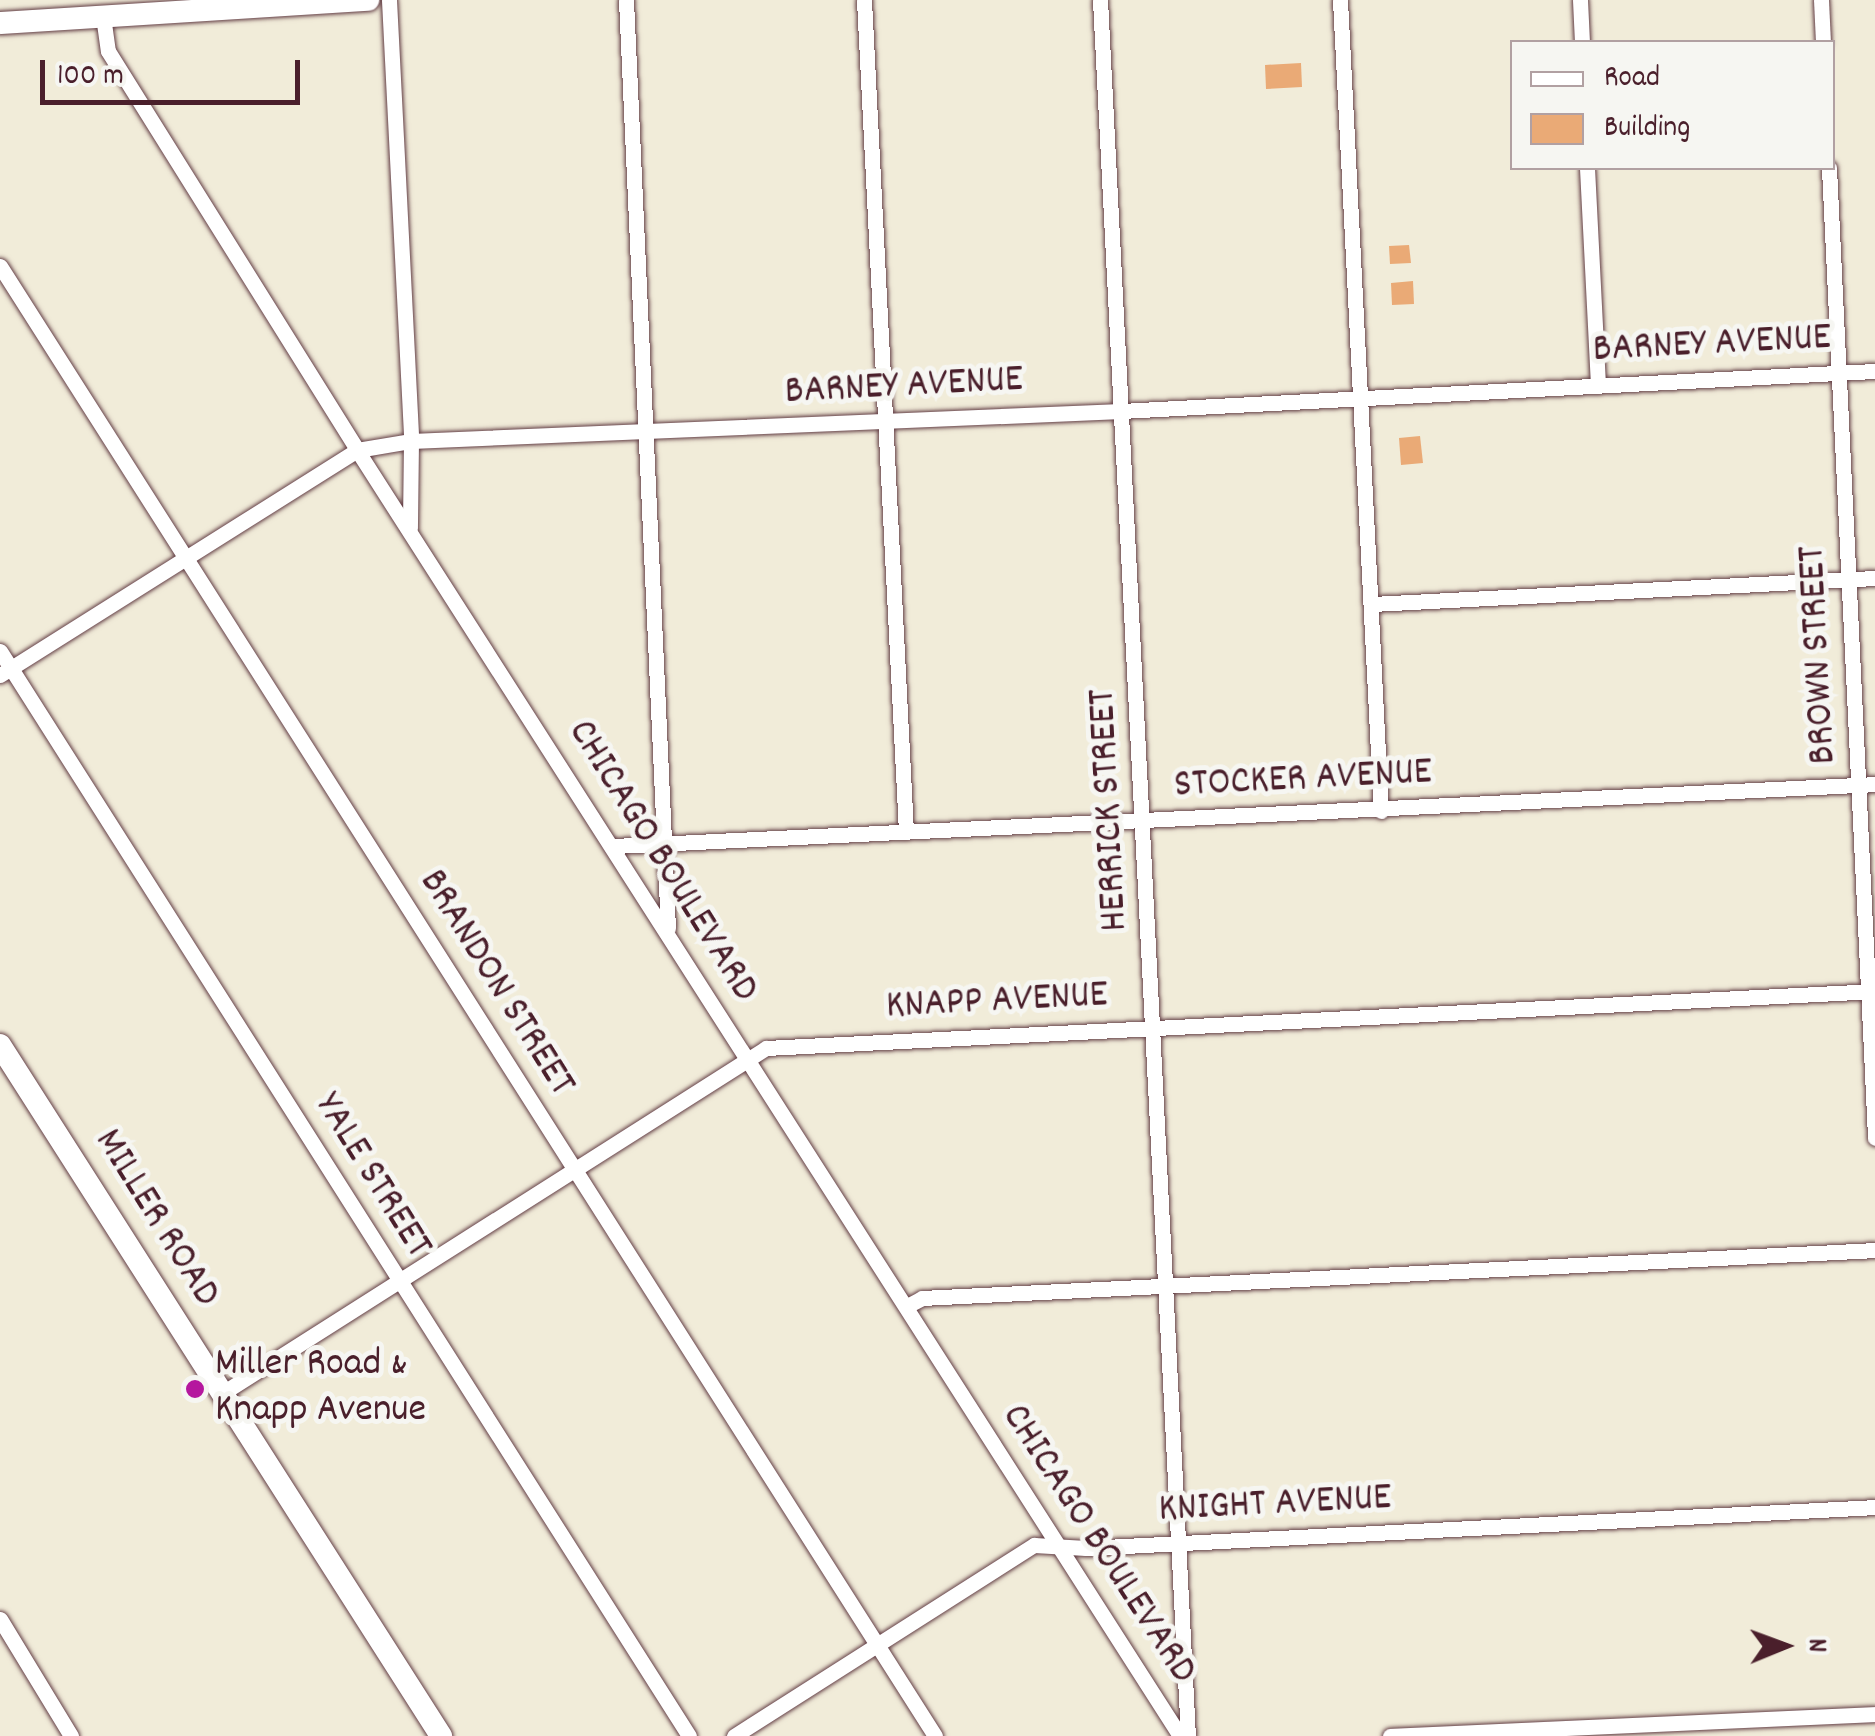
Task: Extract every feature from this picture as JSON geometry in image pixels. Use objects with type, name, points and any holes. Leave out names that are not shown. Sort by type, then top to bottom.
[{"type":"main road","points":[[0,22],[368,0]]},
{"type":"main road","name":"MILLER ROAD","points":[[0,1045],[441,1736]]},
{"type":"street","points":[[389,0],[411,442],[410,528]]},
{"type":"street","points":[[626,0],[668,932]]},
{"type":"street","points":[[864,0],[906,831]]},
{"type":"street","name":"HERRICK STREET","points":[[1100,0],[1180,1543],[1184,1736]]},
{"type":"street","points":[[1340,0],[1381,811]]},
{"type":"street","points":[[1580,0],[1582,40]]},
{"type":"street","points":[[1821,0],[1823,40]]},
{"type":"street","name":"CHICAGO BOULEVARD","points":[[103,16],[108,52],[357,450],[1184,1736]]},
{"type":"street","points":[[1587,170],[1598,384]]},
{"type":"street","name":"BROWN STREET","points":[[1828,170],[1848,579],[1867,785],[1875,1138]]},
{"type":"street","name":"BRANDON STREET","points":[[0,266],[936,1736]]},
{"type":"street","name":"BARNEY AVENUE","points":[[6,671],[357,450],[411,442],[1121,411],[1875,371]]},
{"type":"street","points":[[1372,604],[1875,578]]},
{"type":"street","name":"YALE STREET","points":[[0,651],[6,671],[690,1736]]},
{"type":"street","name":"STOCKER AVENUE","points":[[614,846],[1867,785]]},
{"type":"street","name":"KNAPP AVENUE","points":[[222,1394],[747,1056],[766,1048],[1872,991]]},
{"type":"street","points":[[907,1306],[922,1298],[1875,1250]]},
{"type":"street","name":"KNIGHT AVENUE","points":[[734,1736],[1034,1545],[1180,1543],[1875,1508]]},
{"type":"street","points":[[0,1620],[71,1736]]},
{"type":"street","points":[[1390,1736],[1875,1714]]},
{"type":"building","points":[[1301,63],[1302,87],[1266,89],[1265,65]]},
{"type":"building","points":[[1409,245],[1411,263],[1390,264],[1389,246]]},
{"type":"building","points":[[1413,281],[1414,304],[1392,305],[1391,283]]},
{"type":"building","points":[[1420,436],[1423,463],[1401,465],[1399,438]]},
{"type":"place","name":"Miller Road & Knapp Avenue","points":[[195,1389]]}]
